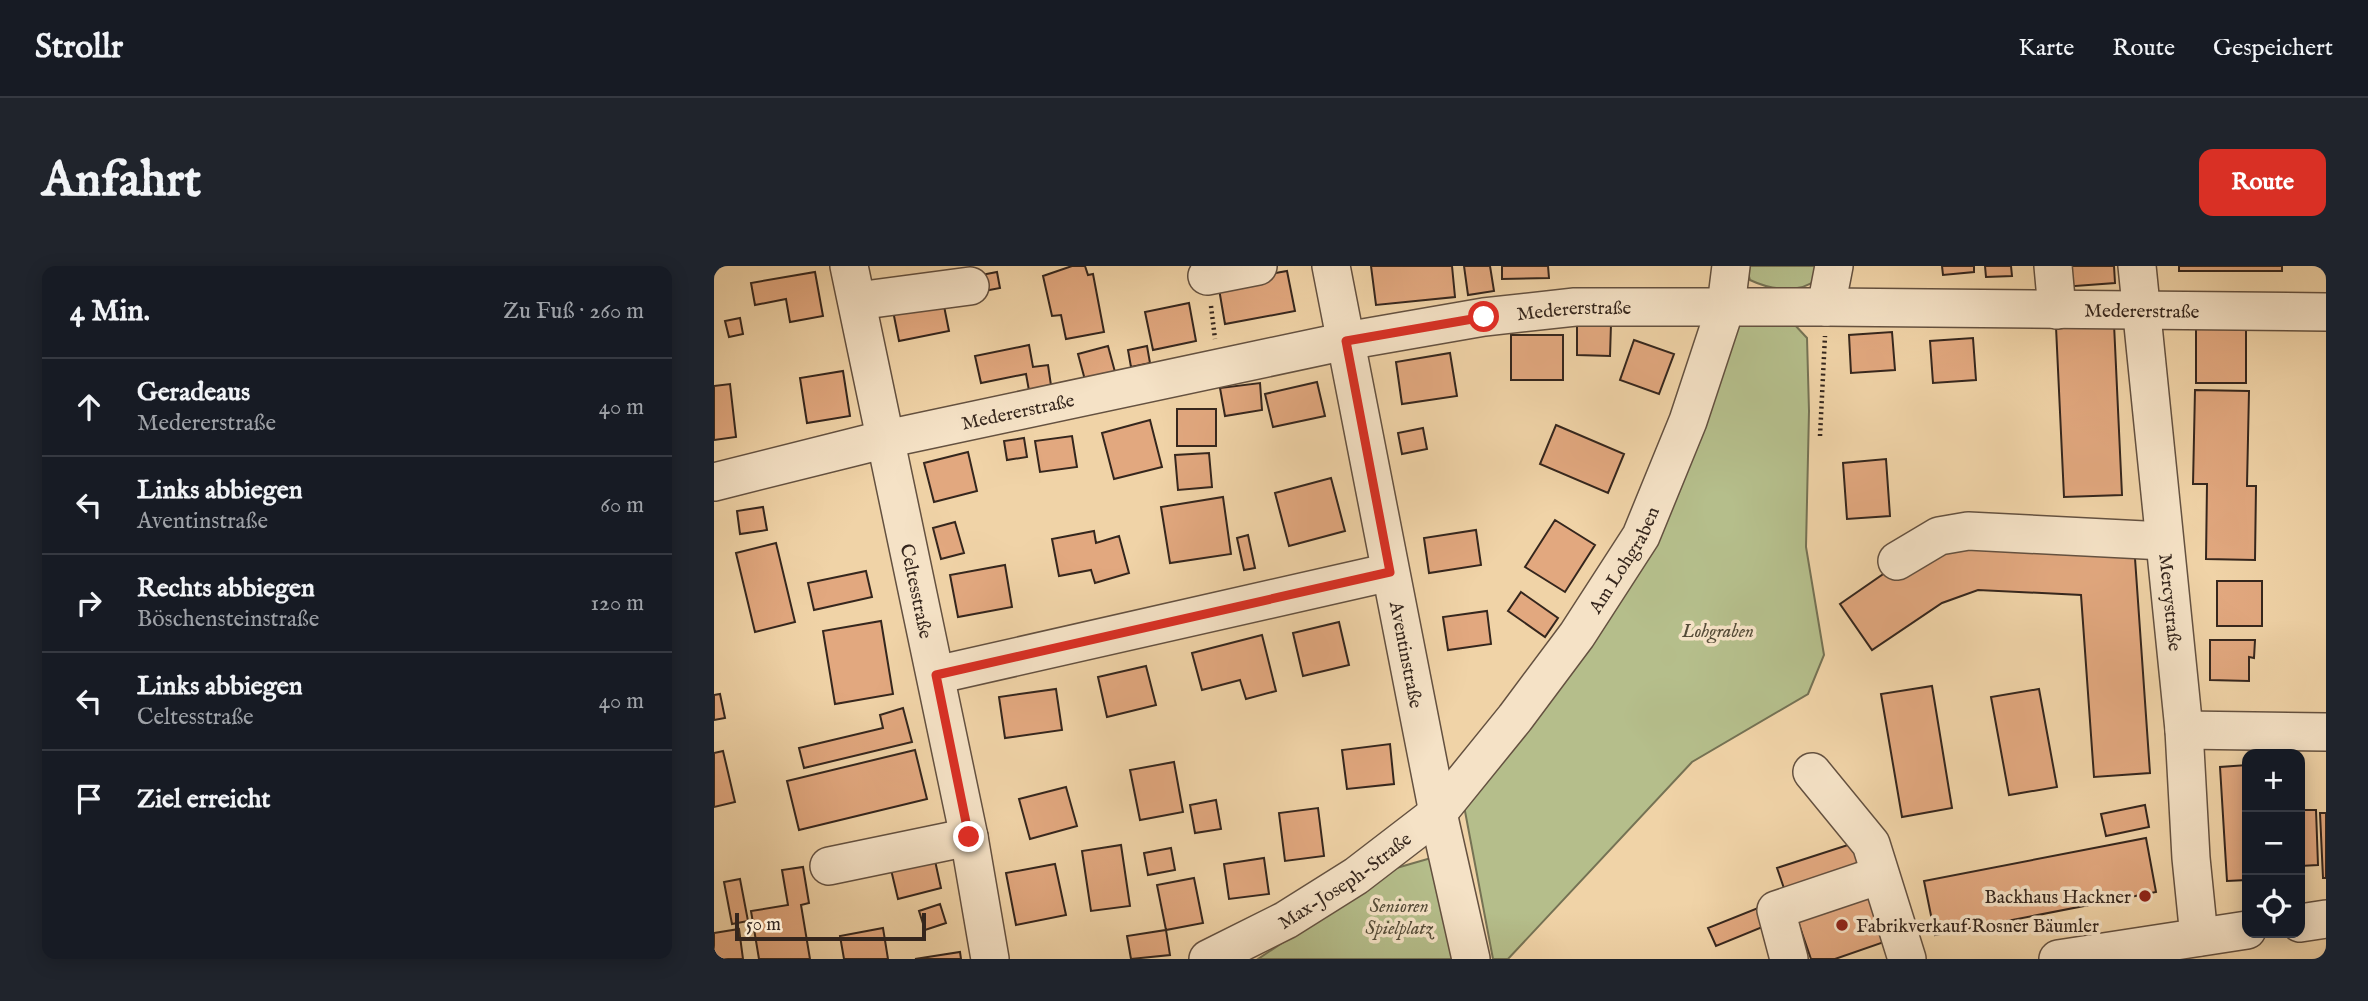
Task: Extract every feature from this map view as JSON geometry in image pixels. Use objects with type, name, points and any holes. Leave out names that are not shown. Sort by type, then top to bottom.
[{"type":"street","name":"Celtesstraße","points":[[849,266],[969,837],[990,959]]},
{"type":"street","points":[[1207,276],[1258,266]]},
{"type":"street","name":"Aventinstraße","points":[[1331,266],[1438,813],[1471,959]]},
{"type":"street","name":"Am Lohgraben","points":[[1438,813],[1516,718],[1577,635],[1641,536],[1688,421],[1726,306],[1731,266]]},
{"type":"street","points":[[1826,307],[1834,266]]},
{"type":"street","points":[[2053,266],[2057,310]]},
{"type":"street","name":"Mercystraße","points":[[2137,266],[2184,730],[2191,858],[2199,937]]},
{"type":"street","points":[[856,301],[970,286]]},
{"type":"street","name":"Medererstraße","points":[[714,482],[886,439],[1346,341],[1484,317],[1575,307],[1726,306],[2326,313]]},
{"type":"street","points":[[1897,561],[1939,536],[1968,531],[2164,541]]},
{"type":"street","points":[[936,675],[1390,572]]},
{"type":"street","points":[[2184,730],[2326,733]]},
{"type":"street","points":[[1812,772],[1871,845],[1907,959]]},
{"type":"street","name":"Max-Joseph-Straße","points":[[1208,959],[1286,920],[1333,891],[1438,813]]},
{"type":"street","points":[[829,866],[969,837]]},
{"type":"street","points":[[1789,959],[1776,910],[1880,875]]},
{"type":"street","points":[[2305,908],[2326,919]]},
{"type":"street","points":[[2058,959],[2242,931]]},
{"type":"path","points":[[1207,276],[1219,368]]},
{"type":"path","points":[[1820,436],[1826,307]]},
{"type":"green space","points":[[1746,266],[1820,266],[1818,279],[1802,287],[1785,289],[1750,280]]},
{"type":"green space","name":"Lohgraben","points":[[1735,319],[1794,324],[1807,338],[1809,411],[1806,547],[1824,655],[1808,694],[1692,762],[1508,959],[1493,959],[1464,806],[1655,546]]},
{"type":"green space","name":"Senioren Spielplatz","points":[[1431,858],[1452,959],[1258,959],[1393,869]]},
{"type":"building","points":[[1072,266],[1085,266],[1088,275],[1093,274],[1104,332],[1066,339],[1061,315],[1052,316],[1043,276]]},
{"type":"building","points":[[1371,266],[1452,266],[1455,297],[1376,305]]},
{"type":"building","points":[[1464,266],[1490,266],[1494,291],[1468,295]]},
{"type":"building","points":[[1502,266],[1548,266],[1549,278],[1502,279]]},
{"type":"building","points":[[1942,266],[1974,266],[1974,272],[1943,275]]},
{"type":"building","points":[[1985,266],[2011,266],[2012,276],[1986,277]]},
{"type":"building","points":[[2060,266],[2114,266],[2115,283],[2062,287]]},
{"type":"building","points":[[2179,266],[2282,266],[2282,271],[2179,271]]},
{"type":"building","points":[[1287,271],[1295,311],[1225,324],[1218,283]]},
{"type":"building","points":[[815,272],[823,316],[790,322],[786,299],[755,305],[751,283]]},
{"type":"building","points":[[997,272],[1000,288],[979,292],[976,276]]},
{"type":"building","points":[[942,296],[949,331],[899,341],[892,306]]},
{"type":"building","points":[[1189,303],[1196,341],[1153,350],[1145,312]]},
{"type":"building","points":[[740,318],[743,334],[729,337],[725,321]]},
{"type":"building","points":[[1577,323],[1611,324],[1610,356],[1577,355]]},
{"type":"building","points":[[2114,324],[2122,495],[2064,497],[2056,327]]},
{"type":"building","points":[[2196,326],[2246,326],[2246,383],[2196,383]]},
{"type":"building","points":[[1892,332],[1895,370],[1851,373],[1849,335]]},
{"type":"building","points":[[1511,335],[1563,335],[1563,380],[1511,380]]},
{"type":"building","points":[[1973,338],[1976,380],[1933,383],[1930,341]]},
{"type":"building","points":[[1634,340],[1674,354],[1659,394],[1620,380]]},
{"type":"building","points":[[1029,345],[1033,367],[1048,365],[1052,392],[1030,396],[1026,374],[981,383],[975,356]]},
{"type":"building","points":[[1108,346],[1115,372],[1085,380],[1078,354]]},
{"type":"building","points":[[1147,346],[1150,363],[1131,367],[1128,350]]},
{"type":"building","points":[[1450,353],[1457,396],[1402,404],[1396,362]]},
{"type":"building","points":[[843,371],[850,416],[807,423],[800,378]]},
{"type":"building","points":[[1317,382],[1325,416],[1273,427],[1265,394]]},
{"type":"building","points":[[1260,383],[1262,410],[1225,416],[1220,388]]},
{"type":"building","points":[[730,384],[736,437],[714,440],[714,386]]},
{"type":"building","points":[[2195,390],[2249,391],[2247,486],[2256,486],[2255,560],[2206,559],[2207,484],[2193,484]]},
{"type":"building","points":[[1177,409],[1216,409],[1216,446],[1177,446]]},
{"type":"building","points":[[1150,420],[1162,467],[1114,479],[1102,433]]},
{"type":"building","points":[[1556,425],[1624,454],[1608,493],[1540,464]]},
{"type":"building","points":[[1423,428],[1427,449],[1402,454],[1398,433]]},
{"type":"building","points":[[1072,436],[1077,467],[1040,472],[1035,441]]},
{"type":"building","points":[[1024,438],[1027,457],[1007,460],[1004,441]]},
{"type":"building","points":[[968,452],[977,491],[934,502],[924,463]]},
{"type":"building","points":[[1209,453],[1212,487],[1178,490],[1175,455]]},
{"type":"building","points":[[1886,459],[1890,516],[1847,519],[1843,463]]},
{"type":"building","points":[[1331,478],[1345,531],[1289,546],[1275,493]]},
{"type":"building","points":[[1223,497],[1231,554],[1170,563],[1161,507]]},
{"type":"building","points":[[763,507],[767,530],[740,534],[737,511]]},
{"type":"building","points":[[1555,520],[1595,545],[1565,592],[1525,567]]},
{"type":"building","points":[[955,522],[964,553],[941,559],[933,528]]},
{"type":"building","points":[[1476,530],[1481,565],[1429,573],[1424,538]]},
{"type":"building","points":[[1094,531],[1096,543],[1119,536],[1129,573],[1095,583],[1091,570],[1059,576],[1052,539]]},
{"type":"building","points":[[1248,535],[1255,568],[1244,570],[1237,538]]},
{"type":"building","points":[[776,543],[795,622],[755,632],[736,553]]},
{"type":"building","points":[[2134,544],[2150,773],[2094,777],[2081,595],[1978,590],[1942,603],[1872,650],[1840,604],[1918,550]]},
{"type":"building","points":[[1005,565],[1012,607],[958,617],[950,575]]},
{"type":"building","points":[[866,571],[872,597],[814,610],[808,583]]},
{"type":"building","points":[[2217,581],[2262,581],[2262,626],[2217,626]]},
{"type":"building","points":[[1521,592],[1558,618],[1545,637],[1508,611]]},
{"type":"building","points":[[1487,611],[1491,644],[1448,650],[1443,617]]},
{"type":"building","points":[[881,621],[893,694],[835,704],[823,631]]},
{"type":"building","points":[[1339,622],[1349,665],[1303,676],[1293,633]]},
{"type":"building","points":[[1262,635],[1276,691],[1246,699],[1240,680],[1202,690],[1192,653]]},
{"type":"building","points":[[2210,640],[2255,640],[2254,658],[2249,657],[2249,681],[2210,680]]},
{"type":"building","points":[[1146,666],[1156,705],[1107,717],[1098,677]]},
{"type":"building","points":[[1932,686],[1952,808],[1902,817],[1881,694]]},
{"type":"building","points":[[1056,689],[1062,730],[1005,738],[999,697]]},
{"type":"building","points":[[2039,689],[2057,787],[2009,795],[1991,697]]},
{"type":"building","points":[[720,694],[725,718],[714,720],[714,695]]},
{"type":"building","points":[[903,708],[912,742],[804,768],[799,748],[883,728],[880,715]]},
{"type":"building","points":[[1390,744],[1394,784],[1347,789],[1342,750]]},
{"type":"building","points":[[915,750],[927,799],[799,830],[787,781]]},
{"type":"building","points":[[723,751],[735,802],[714,807],[714,753]]},
{"type":"building","points":[[1174,762],[1183,812],[1140,820],[1130,770]]},
{"type":"building","points":[[2242,765],[2242,880],[2227,881],[2220,767]]},
{"type":"building","points":[[1066,787],[1077,826],[1030,839],[1019,799]]},
{"type":"building","points":[[1216,800],[1221,829],[1195,833],[1190,805]]},
{"type":"building","points":[[2145,805],[2149,827],[2106,836],[2101,814]]},
{"type":"building","points":[[1318,808],[1324,856],[1285,861],[1279,813]]},
{"type":"building","points":[[2305,810],[2316,810],[2318,865],[2305,866]]},
{"type":"building","points":[[2320,813],[2326,813],[2326,878],[2323,878]]},
{"type":"building","points":[[2146,838],[2156,892],[1935,935],[1924,881]]},
{"type":"building","points":[[1854,843],[1864,875],[1788,900],[1777,868]]},
{"type":"building","points":[[1121,845],[1130,906],[1091,911],[1082,851]]},
{"type":"building","points":[[932,847],[941,888],[898,899],[888,857]]},
{"type":"building","points":[[1171,848],[1175,870],[1148,875],[1144,853]]},
{"type":"building","points":[[1264,858],[1269,894],[1229,899],[1224,864]]},
{"type":"building","points":[[1055,864],[1066,915],[1016,925],[1006,873]]},
{"type":"building","points":[[803,867],[809,903],[801,905],[810,959],[759,959],[751,911],[788,905],[782,870]]},
{"type":"building","points":[[1194,878],[1203,923],[1166,930],[1157,885]]},
{"type":"building","points":[[740,879],[748,921],[732,924],[724,882]]},
{"type":"building","name":"Fabrikverkauf Rosner Bäumler","points":[[1870,884],[1890,940],[1835,959],[1811,959],[1794,910]]},
{"type":"building","points":[[940,904],[946,923],[925,930],[919,911]]},
{"type":"building","points":[[1758,908],[1765,926],[1716,946],[1708,928]]},
{"type":"building","points":[[883,928],[888,959],[844,959],[840,936]]},
{"type":"building","points":[[739,929],[743,959],[714,959],[714,933]]},
{"type":"building","points":[[1166,930],[1170,955],[1131,959],[1127,936]]},
{"type":"building","points":[[960,952],[961,959],[915,959]]},
{"type":"place","name":"Backhaus Hackner","points":[[2145,896]]},
{"type":"place","name":"Fabrikverkauf Rosner Bäumler","points":[[1842,925]]},
{"type":"route","points":[[969,837],[936,675],[1390,572],[1346,341],[1484,317]]}]
